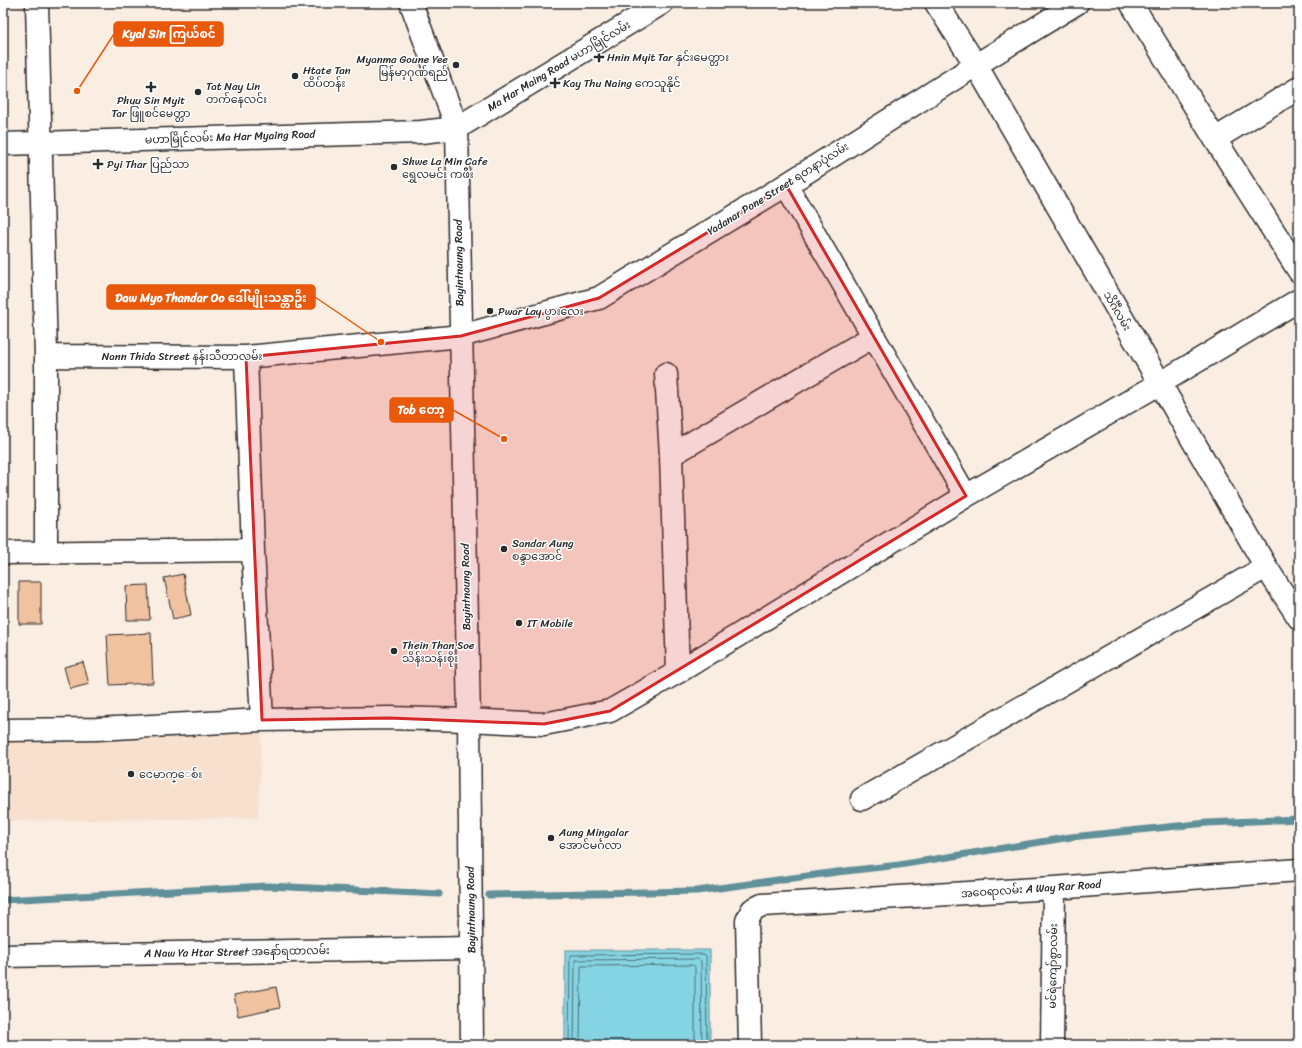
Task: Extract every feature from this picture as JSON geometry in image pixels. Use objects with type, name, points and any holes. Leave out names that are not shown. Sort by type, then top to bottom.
[{"type":"street","points":[[37,3],[46,356],[46,552]]},
{"type":"street","name":"Bayintnaung Road","points":[[411,3],[457,128],[469,720],[472,1045]]},
{"type":"street","name":"Ma Har Maing Road မဟာမြိုင်လမ်း","points":[[457,128],[662,3]]},
{"type":"street","name":"သိင်္ဂီလမ်း","points":[[936,3],[976,65],[1159,384],[1266,567],[1299,618]]},
{"type":"street","name":"Yadanar Pone Street ရတနာပုံလမ်း","points":[[461,336],[599,298],[786,185],[1077,3]]},
{"type":"street","points":[[1131,3],[1299,271]]},
{"type":"street","points":[[1215,139],[1299,88]]},
{"type":"street","name":"မဟာမြိုင်လမ်း Ma Har Myaing Road","points":[[3,144],[421,132],[457,128]]},
{"type":"street","points":[[786,185],[966,496]]},
{"type":"street","points":[[3,730],[97,729],[262,720],[389,718],[544,724],[610,712],[966,496],[1159,384],[1299,300]]},
{"type":"street","name":"Nann Thida Street နန်းသီတာလမ်း","points":[[46,356],[246,357],[461,336]]},
{"type":"street","points":[[671,455],[874,336]]},
{"type":"street","points":[[246,357],[253,550],[262,720]]},
{"type":"street","points":[[666,374],[671,455],[678,672]]},
{"type":"street","points":[[3,553],[253,550]]},
{"type":"street","points":[[862,799],[1266,567]]},
{"type":"street","name":"အဝေရာလမ်း A Way Rar Road","points":[[750,1045],[747,922],[752,910],[762,905],[1054,888],[1299,870]]},
{"type":"street","name":"မင်ရဲကျော်စွာလမ်း","points":[[1052,1045],[1054,888]]},
{"type":"street","name":"A Naw Ya Htar Street အနော်ရထာလမ်း","points":[[3,956],[471,948]]},
{"type":"highlighted area","points":[[786,185],[966,496],[610,711],[544,724],[389,718],[262,720],[246,357],[461,336],[599,298]]},
{"type":"shaded area","name":"ငေမာက္ေစ်း","points":[[262,720],[258,818],[3,821],[3,730]]},
{"type":"water","points":[[565,950],[710,950],[710,1045],[565,1045]]},
{"type":"building","points":[[183,574],[191,615],[173,619],[164,578]]},
{"type":"building","points":[[19,582],[41,582],[41,624],[19,624]]},
{"type":"building","points":[[148,585],[150,620],[127,620],[126,586]]},
{"type":"building","points":[[151,633],[153,683],[110,685],[107,635]]},
{"type":"building","points":[[83,662],[89,684],[70,689],[64,667]]},
{"type":"building","points":[[276,987],[280,1007],[238,1016],[234,995]]},
{"type":"waterway","points":[[489,895],[697,891],[899,865],[1071,837],[1207,823],[1299,819]]},
{"type":"waterway","points":[[3,900],[268,886],[439,894]]},
{"type":"place","name":"Hnin Myit Tar နှင်းမေတ္တား","points":[[599,57]]},
{"type":"place","name":"Myanma Goune Yee မြန်မာ့ဂုဏ်ရည်","points":[[456,65]]},
{"type":"place","name":"Htate Tan ထိပ်တန်း","points":[[295,76]]},
{"type":"place","name":"Kay Thu Naing ကေသူနိုင်","points":[[555,83]]},
{"type":"place","name":"Phyu Sin Myit Tar ဖြူစင်မေတ္တာ","points":[[151,87]]},
{"type":"place","name":"Kyal Sin ကြယ်စင်","points":[[77,91]]},
{"type":"place","name":"Tat Nay Lin တက်နေလင်း","points":[[198,92]]},
{"type":"place","name":"Pyi Thar ပြည်သာ","points":[[98,164]]},
{"type":"place","name":"Shwe La Min Cafe ရွှေလမင်း ကဖီး","points":[[394,167]]},
{"type":"place","name":"Pwar Lay ပွားလေး","points":[[490,311]]},
{"type":"place","name":"Daw Myo Thandar Oo ဒေါ်မျိုးသန္တာဦး","points":[[381,342]]},
{"type":"place","name":"Tob တော့","points":[[504,439]]},
{"type":"place","name":"Sandar Aung စန္ဒာအောင်","points":[[504,549]]},
{"type":"place","name":"IT Mobile","points":[[519,623]]},
{"type":"place","name":"Thein Than Soe သိန်းသန်းစိုး","points":[[394,651]]},
{"type":"place","name":"ငေမာက္ေစ်း","points":[[131,774]]},
{"type":"place","name":"Aung Mingalar အောင်မင်္ဂလာ","points":[[551,838]]}]
